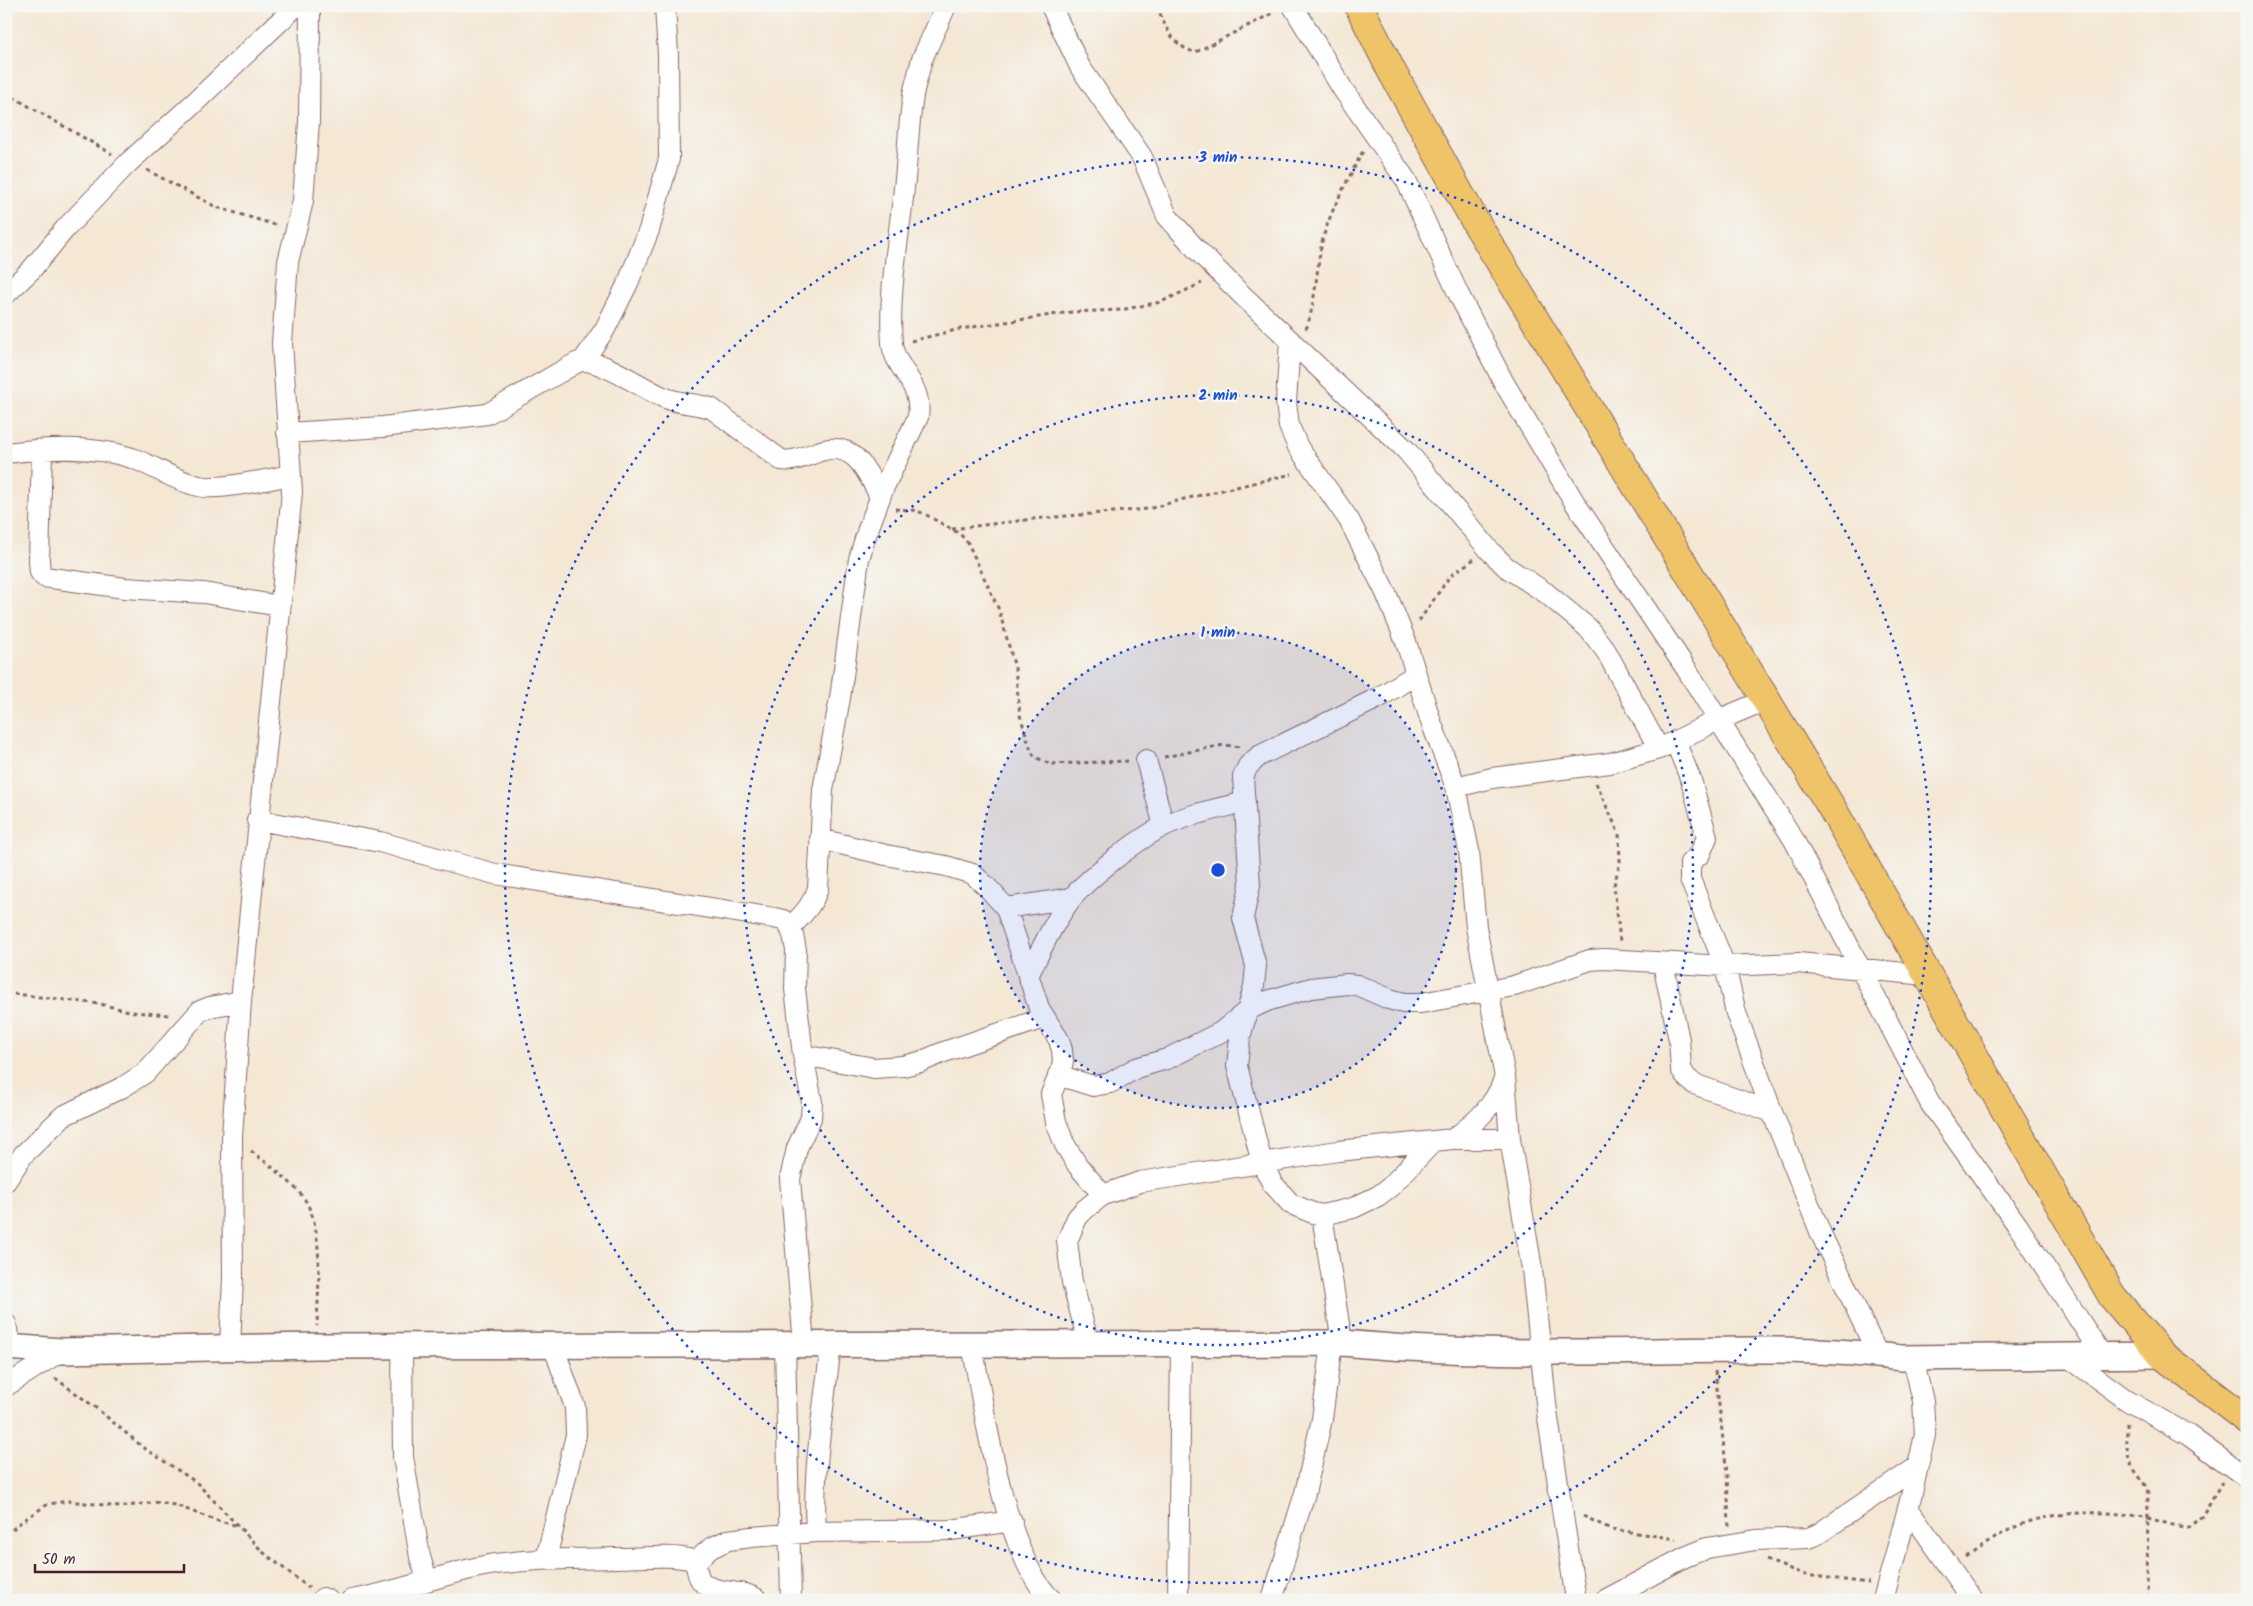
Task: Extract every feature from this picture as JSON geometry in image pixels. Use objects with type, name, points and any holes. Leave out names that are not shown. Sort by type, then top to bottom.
[{"type":"main road","points":[[1358,6],[1475,221],[1833,810],[2112,1296],[2162,1355],[2247,1420]]},
{"type":"street","points":[[6,294],[32,269],[65,229],[128,162],[192,105],[296,6]]},
{"type":"street","points":[[230,1347],[233,1278],[232,1137],[241,1001],[257,820],[292,492],[282,343],[288,262],[303,201],[309,122],[310,6]]},
{"type":"street","points":[[287,433],[383,427],[487,414],[568,367],[582,361],[605,329],[628,283],[649,230],[669,159],[668,54],[665,6]]},
{"type":"street","points":[[790,928],[815,899],[818,888],[820,813],[840,698],[859,559],[866,532],[918,417],[919,407],[912,380],[896,356],[892,345],[893,284],[904,188],[910,111],[922,59],[946,6]]},
{"type":"street","points":[[1051,6],[1080,67],[1142,157],[1168,216],[1196,250],[1406,450],[1490,551],[1506,567],[1546,593],[1588,628],[1606,651],[1691,780],[1707,837],[1705,846],[1700,854],[1690,863],[1690,879],[1725,966],[1736,1013],[1772,1112],[1820,1234],[1878,1355]]},
{"type":"street","points":[[1286,8],[1406,180],[1458,293],[1508,389],[1575,503],[1687,670],[1794,840],[1930,1103],[2018,1226],[2102,1355]]},
{"type":"street","points":[[1294,344],[1286,402],[1289,426],[1298,447],[1312,469],[1349,520],[1386,593],[1406,642],[1415,675],[1456,787],[1469,851],[1476,927],[1505,1077],[1510,1139],[1532,1269],[1546,1412],[1576,1600]]},
{"type":"street","points":[[582,361],[598,364],[671,400],[712,408],[781,460],[800,459],[823,449],[836,448],[848,452],[859,461],[879,503]]},
{"type":"street","points":[[6,453],[92,450],[131,458],[200,487],[230,485],[290,475]]},
{"type":"street","points":[[42,451],[39,560],[40,572],[44,577],[125,588],[204,593],[280,606]]},
{"type":"street","points":[[1415,675],[1378,698],[1260,756],[1248,766],[1243,777],[1250,885],[1243,918],[1256,966],[1254,986],[1240,1038],[1237,1066],[1262,1163],[1272,1183],[1291,1204],[1322,1215],[1353,1208],[1378,1196],[1443,1140],[1470,1127],[1500,1092],[1505,1077]]},
{"type":"street","points":[[1456,787],[1492,778],[1610,763],[1667,745],[1718,720],[1766,700]]},
{"type":"street","points":[[1146,760],[1164,826]]},
{"type":"street","points":[[1028,976],[1055,923],[1072,898],[1128,850],[1164,826],[1245,802]]},
{"type":"street","points":[[257,820],[380,842],[495,874],[774,918],[783,920],[790,928],[796,950],[795,989],[803,1055],[812,1102],[811,1118],[797,1148],[790,1179],[794,1345],[790,1535],[791,1600]]},
{"type":"street","points":[[820,839],[886,855],[946,866],[973,874],[1006,908],[1039,1008],[1059,1040],[1062,1050],[1063,1061],[1051,1094],[1056,1122],[1065,1145],[1078,1166],[1103,1195]]},
{"type":"street","points":[[1006,908],[1072,898]]},
{"type":"street","points":[[1058,1075],[1093,1086],[1110,1083],[1136,1068],[1167,1059],[1221,1032],[1248,1010],[1289,994],[1311,988],[1336,985],[1357,985],[1389,999],[1404,1003],[1421,1003],[1514,986],[1590,960],[1725,966],[1798,963],[1927,976]]},
{"type":"street","points":[[1663,963],[1684,1074],[1694,1084],[1772,1112]]},
{"type":"street","points":[[6,1180],[23,1155],[63,1116],[123,1087],[145,1073],[197,1014],[210,1007],[241,1001]]},
{"type":"street","points":[[803,1055],[874,1068],[903,1066],[920,1062],[1044,1018]]},
{"type":"street","points":[[1089,1344],[1072,1282],[1067,1240],[1077,1218],[1103,1195],[1140,1182],[1188,1173],[1338,1151],[1443,1140],[1510,1139]]},
{"type":"street","points":[[1272,1600],[1305,1493],[1337,1343],[1322,1215]]},
{"type":"street","points":[[7,1339],[61,1350],[317,1346],[1337,1343],[1541,1353],[1712,1351],[1860,1353],[1913,1358],[2162,1355]]},
{"type":"street","points":[[1178,1600],[1181,1343]]},
{"type":"street","points":[[972,1344],[997,1475],[1020,1545],[1039,1585],[1052,1600]]},
{"type":"street","points":[[546,1559],[576,1435],[575,1407],[553,1345]]},
{"type":"street","points":[[816,1532],[814,1499],[816,1473],[831,1345]]},
{"type":"street","points":[[402,1346],[403,1457],[420,1557],[426,1579]]},
{"type":"street","points":[[6,1386],[61,1350]]},
{"type":"street","points":[[2068,1357],[2128,1401],[2188,1435],[2247,1478]]},
{"type":"street","points":[[1885,1593],[1908,1508],[1924,1435],[1923,1401],[1913,1358]]},
{"type":"street","points":[[1605,1600],[1685,1557],[1707,1548],[1769,1538],[1808,1538],[1818,1534],[1917,1467]]},
{"type":"street","points":[[1908,1508],[1974,1600]]},
{"type":"street","points":[[695,1562],[711,1548],[728,1540],[751,1536],[816,1532],[952,1530],[1012,1520]]},
{"type":"street","points":[[351,1600],[374,1598],[426,1579],[485,1566],[546,1559],[669,1558],[688,1559],[695,1562]]},
{"type":"street","points":[[695,1562],[700,1579],[707,1585],[749,1595],[758,1600]]},
{"type":"path","points":[[1157,6],[1167,30],[1182,47],[1188,51],[1196,52],[1286,8]]},
{"type":"path","points":[[6,92],[128,162],[147,170],[216,207],[296,232]]},
{"type":"path","points":[[1294,344],[1312,312],[1323,240],[1342,190],[1373,133]]},
{"type":"path","points":[[892,345],[960,329],[1071,312],[1120,310],[1161,302],[1220,274]]},
{"type":"path","points":[[951,529],[1033,519],[1148,509],[1184,498],[1312,469]]},
{"type":"path","points":[[879,503],[923,513],[960,534],[968,544],[999,610],[1015,668],[1020,715],[1031,751],[1035,756],[1050,764],[1146,760],[1230,745],[1245,748],[1260,756]]},
{"type":"path","points":[[1406,642],[1450,576],[1466,563],[1490,551]]},
{"type":"path","points":[[1589,767],[1619,834],[1620,850],[1614,885],[1621,960]]},
{"type":"path","points":[[6,993],[100,1004],[133,1012],[164,1015],[197,1014]]},
{"type":"path","points":[[232,1137],[273,1168],[303,1197],[307,1205],[317,1236],[319,1253],[317,1346]]},
{"type":"path","points":[[1712,1351],[1727,1474],[1729,1523],[1732,1543]]},
{"type":"path","points":[[38,1366],[96,1408],[144,1448],[196,1482],[264,1553],[325,1599]]},
{"type":"path","points":[[2128,1401],[2126,1445],[2133,1467],[2145,1483],[2148,1493],[2146,1517],[2147,1600]]},
{"type":"path","points":[[1950,1568],[2010,1530],[2041,1519],[2113,1512],[2146,1517],[2179,1527],[2192,1526],[2202,1516],[2230,1466]]},
{"type":"path","points":[[1559,1499],[1585,1517],[1611,1529],[1664,1536],[1707,1548]]},
{"type":"path","points":[[6,1535],[21,1522],[48,1504],[69,1501],[120,1507],[158,1502],[175,1505],[215,1520],[239,1526]]},
{"type":"path","points":[[1760,1559],[1806,1575],[1885,1593]]}]
